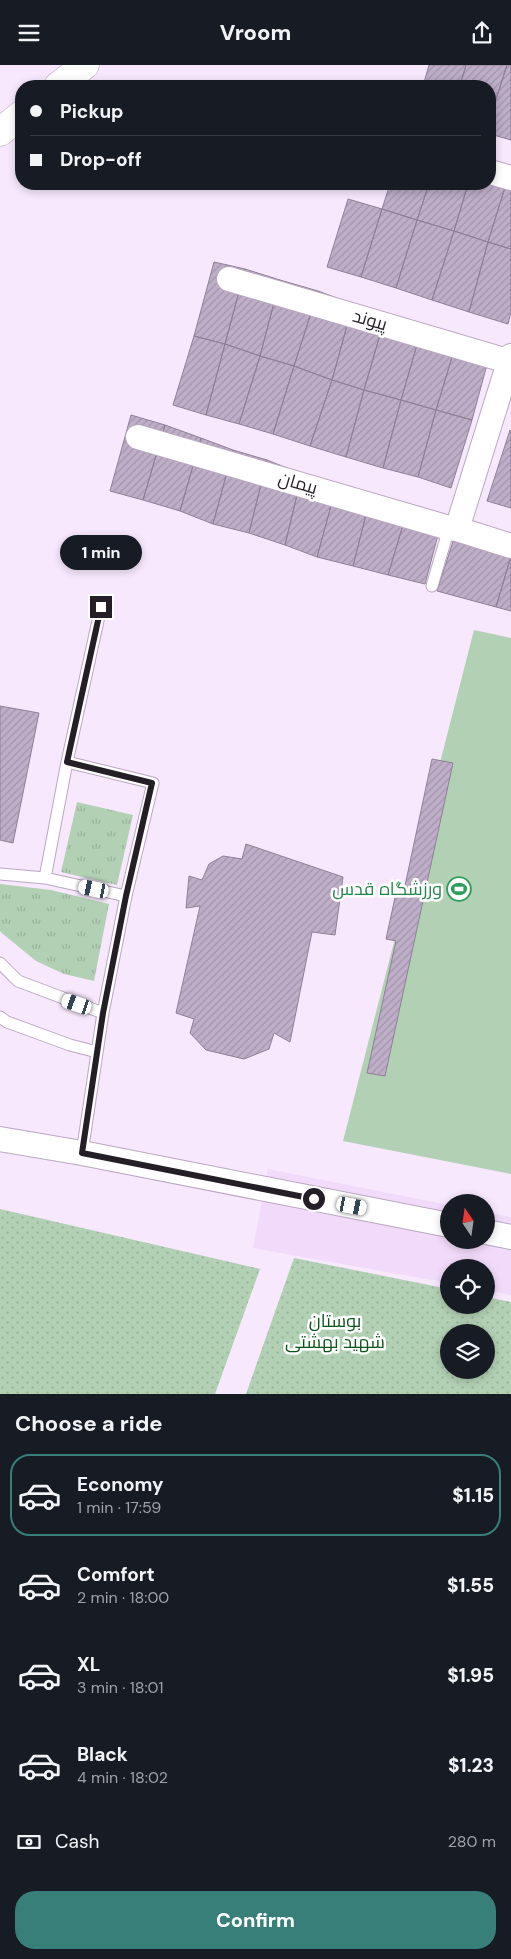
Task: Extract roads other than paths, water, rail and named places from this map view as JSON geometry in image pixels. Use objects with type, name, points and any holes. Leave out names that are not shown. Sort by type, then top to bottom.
[{"type":"highway","points":[[65,80],[84,65]]},
{"type":"highway","points":[[0,132],[15,120]]},
{"type":"street","points":[[496,174],[511,178]]},
{"type":"street","name":"پیوند","points":[[229,279],[510,359]]},
{"type":"street","points":[[453,528],[510,359]]},
{"type":"street","name":"پیمان","points":[[138,437],[511,546]]},
{"type":"street","points":[[0,1139],[82,1153],[440,1223]]},
{"type":"street","points":[[495,1234],[511,1237]]},
{"type":"lane","points":[[432,587],[453,528]]},
{"type":"lane","points":[[45,878],[67,762],[101,607]]},
{"type":"lane","points":[[67,762],[152,783],[126,896],[103,1013],[82,1153]]},
{"type":"lane","points":[[0,874],[45,878],[126,896]]},
{"type":"lane","points":[[0,963],[18,981],[103,1013]]},
{"type":"lane","points":[[0,1017],[34,1031],[97,1052]]},
{"type":"place","name":"ورزشگاه قدس","points":[[459,889]]},
{"type":"park label","name":"بوستان شهید بهشتی","points":[[335,1332]]}]
